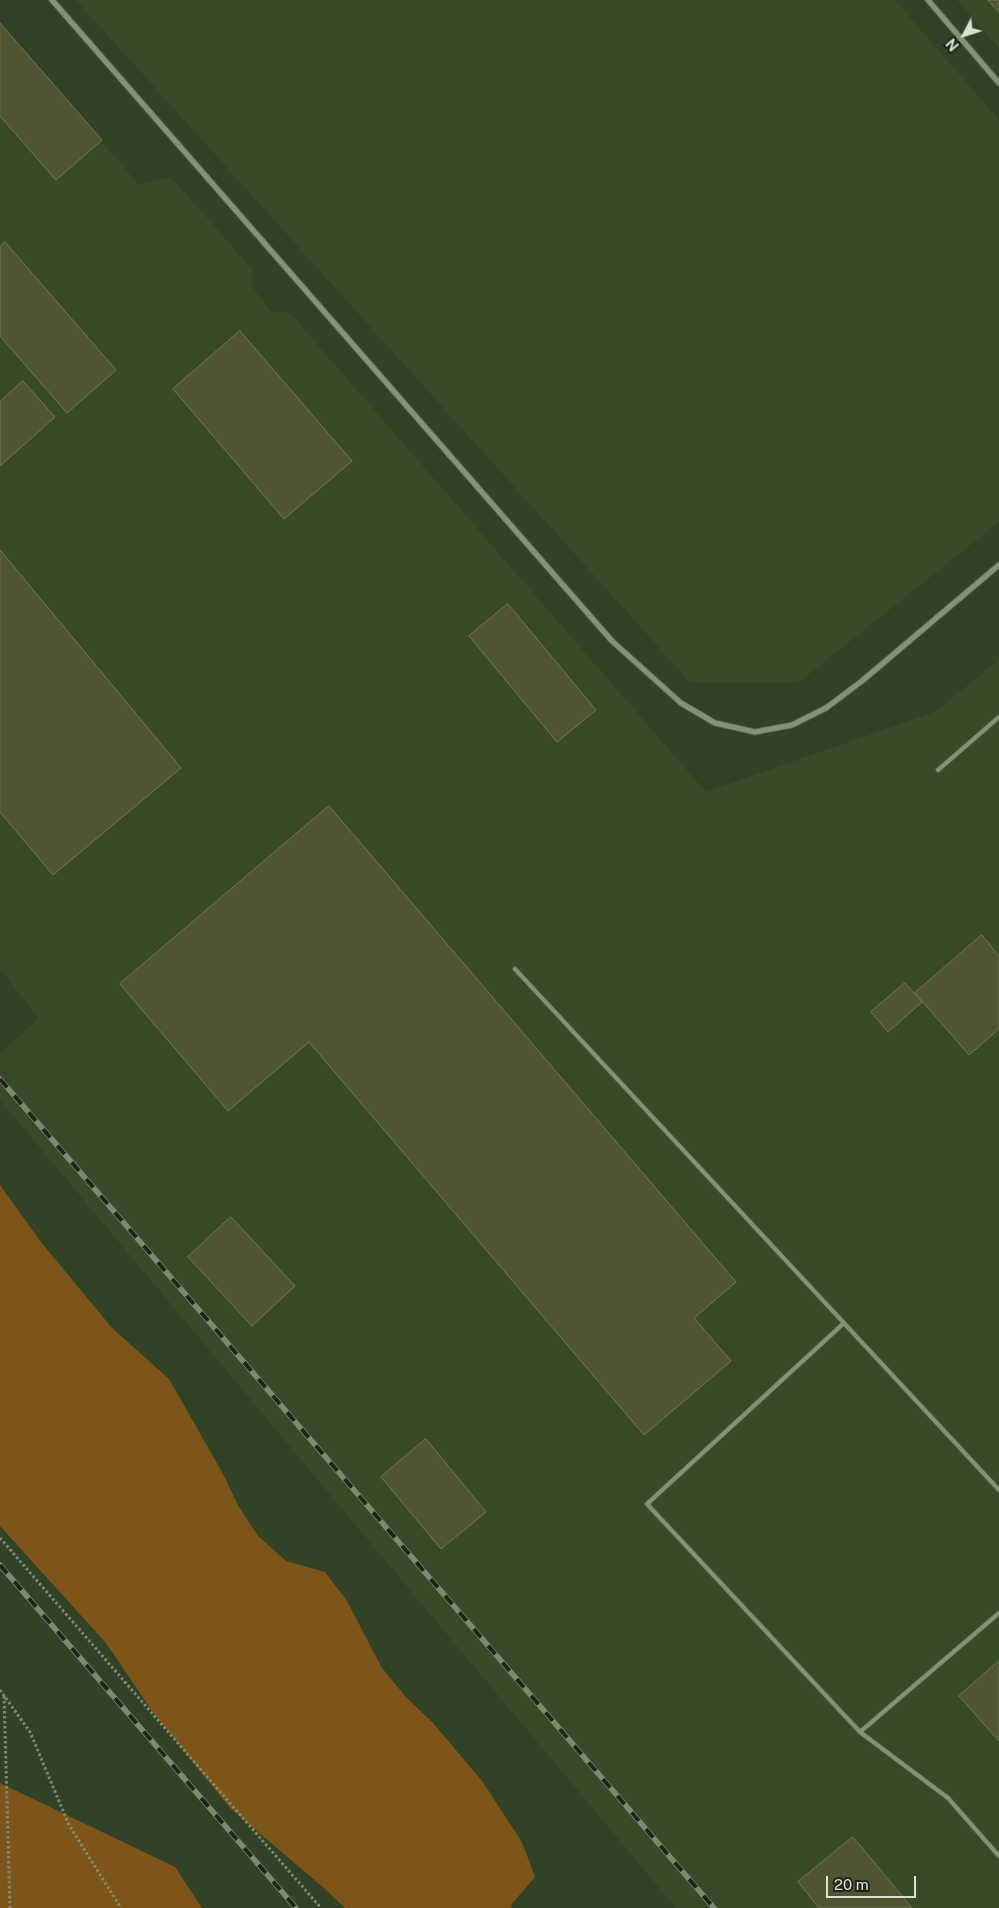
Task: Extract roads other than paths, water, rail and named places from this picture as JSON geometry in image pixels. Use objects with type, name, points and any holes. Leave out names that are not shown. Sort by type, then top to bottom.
[{"type":"street","points":[[52,0],[612,641],[681,702],[698,713],[715,723],[755,732],[792,725],[826,708],[862,681],[999,565]]},
{"type":"street","points":[[928,0],[999,83]]},
{"type":"lane","points":[[938,770],[999,717]]},
{"type":"lane","points":[[515,969],[999,1490]]},
{"type":"lane","points":[[844,1323],[647,1504],[860,1732],[948,1798],[999,1856]]},
{"type":"lane","points":[[860,1732],[999,1613]]},
{"type":"railway","points":[[0,1079],[714,1908]]},
{"type":"railway","points":[[0,1565],[296,1908]]}]
